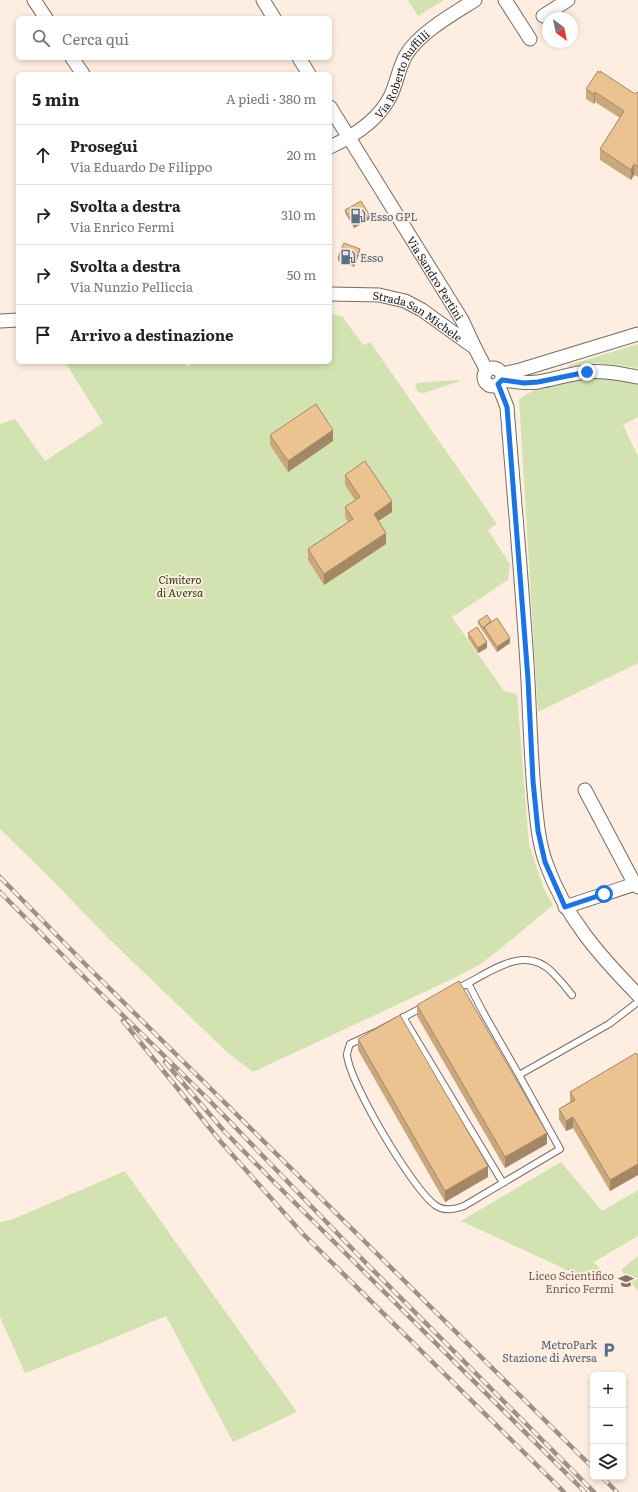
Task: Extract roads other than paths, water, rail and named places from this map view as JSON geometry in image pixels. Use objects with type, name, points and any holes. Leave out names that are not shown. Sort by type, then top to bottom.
[{"type":"street","points":[[34,0],[45,16]]},
{"type":"street","points":[[262,0],[273,16]]},
{"type":"street","name":"Via Roberto Ruffilli","points":[[332,146],[349,138],[384,108],[406,55],[416,44],[430,30],[475,0]]},
{"type":"street","points":[[505,0],[530,38]]},
{"type":"street","points":[[549,12],[568,0]]},
{"type":"street","points":[[73,60],[82,72]]},
{"type":"street","points":[[300,60],[308,72]]},
{"type":"street","name":"Via Sandro Pertini","points":[[332,110],[462,320],[475,348]]},
{"type":"street","name":"Strada San Michele","points":[[332,294],[379,295],[405,301],[422,310],[475,348],[487,371],[491,368],[496,368],[500,379]]},
{"type":"street","points":[[0,321],[16,320]]},
{"type":"street","points":[[500,379],[520,370],[638,334]]},
{"type":"street","points":[[500,379],[524,383],[538,382],[567,375],[598,371],[638,377]]},
{"type":"street","points":[[500,379],[507,407],[528,679],[533,781],[538,831],[545,862],[565,907],[578,928],[612,968],[638,994]]},
{"type":"street","points":[[565,907],[637,885],[585,790]]},
{"type":"lane","points":[[468,983],[560,1149],[464,1206],[451,1210],[436,1206],[418,1187],[382,1133],[354,1079],[347,1054],[350,1044],[376,1032],[403,1017],[500,966],[520,959],[535,961],[552,972],[572,994]]},
{"type":"lane","points":[[519,1074],[609,1024],[638,1002]]},
{"type":"lane","points":[[403,1017],[503,1183]]},
{"type":"railway","points":[[0,877],[88,967],[590,1465]]},
{"type":"railway","points":[[0,892],[209,1100],[364,1261],[594,1492]]},
{"type":"railway","points":[[123,1021],[221,1142],[303,1234],[564,1492]]},
{"type":"railway","points":[[165,1062],[224,1131],[585,1492]]},
{"type":"railway","points":[[605,1480],[617,1492]]},
{"type":"place","name":"Esso GPL","points":[[358,216]]},
{"type":"place","name":"Esso","points":[[348,257]]},
{"type":"place","name":"Liceo Scientifico Enrico Fermi","points":[[626,1281]]},
{"type":"place","name":"MetroPark Stazione di Aversa","points":[[609,1350]]},
{"type":"park label","name":"Cimitero di Aversa","points":[[180,585]]}]
